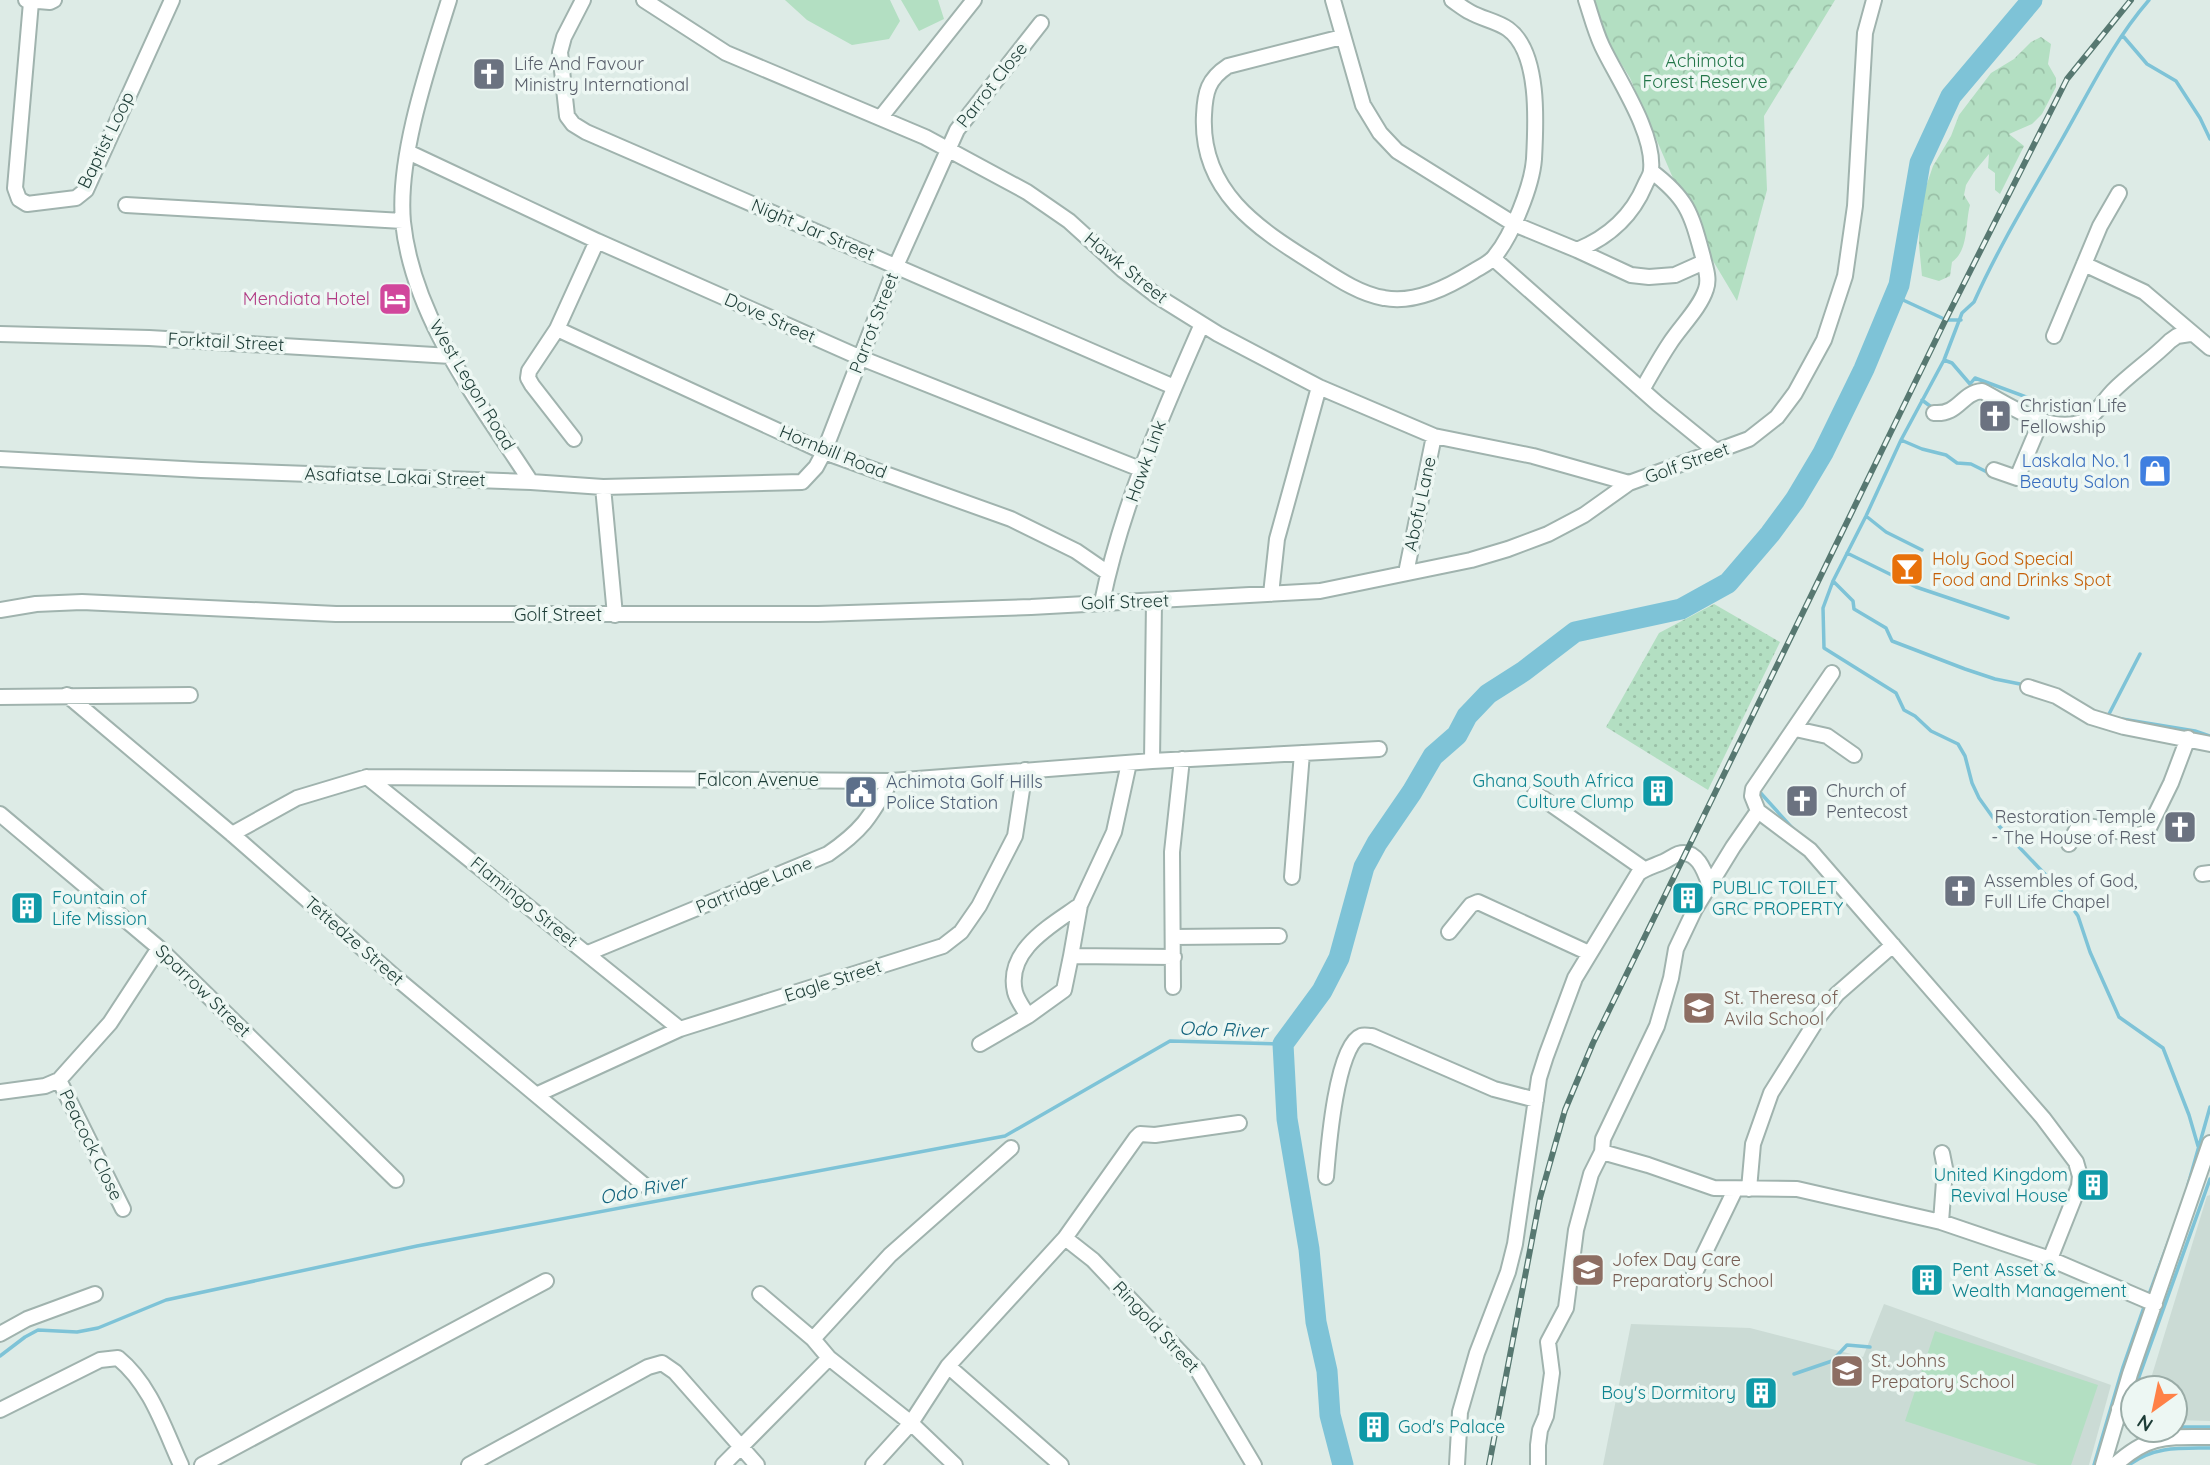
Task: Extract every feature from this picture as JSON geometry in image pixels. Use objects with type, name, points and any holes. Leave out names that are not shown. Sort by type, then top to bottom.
[{"type":"street","points":[[29,1],[54,0]]},
{"type":"street","name":"Baptist Loop","points":[[29,1],[15,188],[19,199],[27,204],[76,198],[86,190],[172,0]]},
{"type":"street","name":"West Legon Road","points":[[449,0],[425,79],[408,152],[403,221],[422,300],[451,356],[531,482]]},
{"type":"street","name":"Night Jar Street","points":[[583,0],[564,37],[560,52],[567,116],[573,124],[586,132],[1174,387]]},
{"type":"street","name":"Hawk Street","points":[[644,0],[726,53],[881,117],[1027,192],[1069,221],[1123,270],[1157,296],[1202,324],[1320,387],[1434,436],[1533,456],[1629,484]]},
{"type":"street","points":[[881,117],[974,0]]},
{"type":"street","points":[[1334,0],[1342,37],[1363,105],[1380,133],[1397,151],[1514,224],[1631,275],[1675,275],[1704,262]]},
{"type":"street","points":[[1342,37],[1228,66],[1212,79],[1205,93],[1203,120],[1207,149],[1220,185],[1239,209],[1268,234],[1359,290],[1384,298],[1418,297],[1466,276],[1494,259],[1514,224],[1533,168],[1535,141],[1532,72],[1524,46],[1508,29],[1469,12],[1452,0]]},
{"type":"street","points":[[1577,250],[1593,244],[1618,225],[1638,199],[1651,171],[1644,132],[1601,44],[1586,0]]},
{"type":"street","name":"Golf Street","points":[[0,610],[36,604],[82,602],[336,614],[818,614],[1031,607],[1320,591],[1471,560],[1548,534],[1584,515],[1629,484],[1749,439],[1777,418],[1795,393],[1824,340],[1845,276],[1855,206],[1864,44],[1874,0]]},
{"type":"street","name":"Parrot Close","points":[[947,150],[970,112],[1041,23]]},
{"type":"street","name":"Parrot Street","points":[[791,484],[808,478],[824,452],[896,266],[947,150]]},
{"type":"street","name":"Dove Street","points":[[408,152],[597,242],[861,359],[1140,469]]},
{"type":"street","points":[[1642,390],[1708,286],[1698,231],[1681,198],[1651,171]]},
{"type":"street","points":[[2054,336],[2100,226],[2119,193]]},
{"type":"street","points":[[126,205],[403,221]]},
{"type":"street","points":[[574,439],[528,379],[529,371],[557,329],[597,242]]},
{"type":"street","points":[[1494,259],[1642,390],[1717,452]]},
{"type":"street","points":[[2084,264],[2144,292],[2190,334],[2210,348]]},
{"type":"street","name":"Hawk Link","points":[[1102,602],[1108,573],[1140,469],[1202,324]]},
{"type":"street","name":"Hornbill Road","points":[[557,329],[824,452],[1011,519],[1076,551],[1108,573]]},
{"type":"street","name":"Forktail Street","points":[[0,334],[149,338],[451,356]]},
{"type":"street","points":[[1934,413],[1947,413],[1974,392],[1982,391],[2041,421],[2064,425],[2082,422],[2170,341],[2177,336],[2190,334]]},
{"type":"street","points":[[1271,594],[1277,539],[1320,387]]},
{"type":"street","points":[[1994,470],[2017,478],[2041,421]]},
{"type":"street","name":"Abofu Lane","points":[[1406,573],[1434,436]]},
{"type":"street","name":"Asafiatse Lakai Street","points":[[0,459],[603,487],[791,484]]},
{"type":"street","points":[[603,487],[615,615]]},
{"type":"street","points":[[1152,761],[1154,601]]},
{"type":"street","points":[[1832,673],[1753,789],[1752,796],[1758,811],[1810,850],[2043,1118],[2079,1168],[2079,1186],[2050,1259]]},
{"type":"street","points":[[2028,687],[2056,696],[2091,717],[2210,744]]},
{"type":"street","name":"Tettedze Street","points":[[67,695],[232,834],[395,977],[644,1185]]},
{"type":"street","points":[[0,697],[190,695]]},
{"type":"street","points":[[1796,726],[1800,730],[1827,736],[1854,755]]},
{"type":"street","points":[[2069,844],[2078,827],[2082,825],[2139,835],[2147,832],[2173,778],[2188,738]]},
{"type":"street","name":"Falcon Avenue","points":[[232,834],[297,798],[367,777],[891,780],[1152,761],[1379,749]]},
{"type":"street","points":[[1292,877],[1302,753]]},
{"type":"street","points":[[1173,987],[1172,852],[1182,760]]},
{"type":"street","points":[[980,1044],[1028,1016],[1064,990],[1080,905],[1114,832],[1129,763]]},
{"type":"street","name":"Eagle Street","points":[[538,1094],[680,1029],[943,946],[961,932],[979,906],[1015,836],[1025,770]]},
{"type":"street","name":"Flamingo Street","points":[[367,777],[680,1029]]},
{"type":"street","name":"Partridge Lane","points":[[588,953],[828,855],[853,836],[867,821],[891,780]]},
{"type":"street","points":[[1535,793],[1644,869]]},
{"type":"street","points":[[1538,1465],[1540,1430],[1546,1416],[1551,1385],[1548,1342],[1566,1308],[1576,1230],[1591,1174],[1602,1152],[1607,1128],[1657,1026],[1676,950],[1710,886],[1758,811]]},
{"type":"street","name":"Sparrow Street","points":[[0,814],[159,948],[396,1180]]},
{"type":"street","points":[[1457,1465],[1460,1412],[1477,1353],[1508,1272],[1515,1244],[1536,1100],[1546,1056],[1575,978],[1638,874],[1644,869],[1685,853],[1702,865],[1710,886]]},
{"type":"street","points":[[1449,932],[1471,905],[1478,902],[1589,953]]},
{"type":"street","points":[[1028,1016],[1015,992],[1014,971],[1017,958],[1032,942],[1080,905]]},
{"type":"street","points":[[1174,937],[1279,936]]},
{"type":"street","points":[[1691,1281],[1742,1189],[1753,1144],[1771,1093],[1820,1015],[1837,994],[1893,945]]},
{"type":"street","points":[[0,1092],[45,1086],[59,1080],[110,1023],[159,948]]},
{"type":"street","points":[[1071,956],[1174,957]]},
{"type":"street","points":[[1326,1177],[1336,1093],[1348,1052],[1361,1036],[1371,1036],[1494,1089],[1536,1100]]},
{"type":"street","name":"Peacock Close","points":[[59,1080],[123,1209]]},
{"type":"street","points":[[873,1465],[911,1423],[948,1366],[1065,1238],[1140,1134],[1155,1135],[1238,1123]]},
{"type":"street","points":[[2131,1374],[2210,1143]]},
{"type":"street","points":[[813,1339],[890,1255],[1011,1148]]},
{"type":"street","points":[[1602,1152],[1714,1188],[1797,1189],[1941,1222],[2050,1259],[2155,1304]]},
{"type":"street","points":[[1941,1222],[1945,1168],[1942,1153]]},
{"type":"street","name":"Ringold Street","points":[[1065,1238],[1093,1260],[1198,1371],[1254,1465]]},
{"type":"street","points":[[202,1465],[546,1280]]},
{"type":"street","points":[[0,1334],[27,1319],[95,1294]]},
{"type":"street","points":[[760,1294],[813,1339],[829,1358],[911,1423],[955,1465]]},
{"type":"street","points":[[0,1410],[100,1360],[118,1358],[138,1377],[148,1393],[181,1465]]},
{"type":"street","points":[[723,1465],[829,1358]]},
{"type":"street","points":[[469,1465],[648,1367],[662,1363],[675,1371],[740,1449],[757,1465]]},
{"type":"street","points":[[948,1366],[1061,1465]]},
{"type":"street","points":[[2103,1465],[2119,1409]]},
{"type":"street","points":[[2189,1437],[2210,1437]]},
{"type":"street","points":[[2115,1465],[2134,1449],[2145,1444]]},
{"type":"shaded area","points":[[2210,1195],[2210,1421],[2189,1420],[2189,1374],[2152,1374],[2207,1196]]},
{"type":"shaded area","name":"St. Johns Prepatory School","points":[[1884,1304],[2111,1385],[2089,1465],[1603,1465],[1631,1324],[1750,1328],[1863,1357]]},
{"type":"green space","points":[[785,0],[890,0],[900,21],[889,39],[852,45],[807,20]]},
{"type":"green space","points":[[901,0],[938,0],[944,19],[919,31]]},
{"type":"green space","name":"Achimota Forest Reserve","points":[[1582,0],[1835,0],[1764,116],[1767,190],[1737,301],[1697,234],[1630,78]]},
{"type":"green space","points":[[2041,37],[2051,44],[2048,64],[2056,78],[2056,87],[2042,114],[2032,124],[2009,134],[2024,146],[2000,194],[1995,190],[1995,173],[1988,168],[1989,154],[1966,185],[1964,195],[1970,205],[1966,236],[1961,251],[1952,262],[1950,276],[1939,281],[1922,276],[1919,245],[1920,204],[1933,166],[1951,136],[1959,115],[1991,73]]},
{"type":"green space","points":[[1714,604],[1780,642],[1708,790],[1606,727],[1659,633]]},
{"type":"green space","points":[[1935,1331],[2098,1385],[2071,1465],[2038,1465],[1905,1421]]},
{"type":"waterway","points":[[1343,1465],[1330,1415],[1327,1371],[1316,1322],[1309,1249],[1287,1119],[1283,1044],[1322,991],[1339,958],[1364,867],[1433,756],[1457,735],[1467,716],[1488,694],[1524,671],[1575,632],[1681,609],[1728,583],[1770,534],[1795,500],[1823,453],[1864,369],[1899,285],[1920,163],[1951,96],[2032,0]]},
{"type":"waterway","points":[[2149,0],[2102,68],[2005,240],[1974,302],[1962,313],[1944,360],[1901,440],[1833,581],[1823,608],[1824,648],[1896,693],[1904,710],[1931,731],[1958,744],[1965,756],[1979,798],[1999,826],[2061,891],[2078,916],[2090,952],[2119,1017],[2163,1048],[2198,1146]]},
{"type":"waterway","points":[[2123,36],[2147,64],[2176,81],[2210,139]]},
{"type":"waterway","points":[[1899,285],[1903,300],[1942,318]]},
{"type":"waterway","points":[[1947,320],[1961,320]]},
{"type":"waterway","points":[[1944,360],[1952,363],[1970,384],[1975,378],[2040,402]]},
{"type":"waterway","points":[[1922,400],[1934,409]]},
{"type":"waterway","points":[[1901,440],[1946,455],[1957,463],[1971,464],[1989,473]]},
{"type":"waterway","points":[[1866,516],[1886,532],[1922,550]]},
{"type":"waterway","points":[[1847,553],[1916,587],[2008,618]]},
{"type":"waterway","points":[[1833,581],[1853,601],[1854,609],[1886,628],[1892,641],[1995,679],[2025,685]]},
{"type":"waterway","points":[[2108,716],[2140,654]]},
{"type":"waterway","points":[[2116,718],[2210,736]]},
{"type":"waterway","points":[[1757,789],[1794,830]]},
{"type":"waterway","name":"Odo River","points":[[0,1356],[38,1330],[77,1332],[98,1328],[166,1300],[417,1246],[1005,1136],[1170,1041],[1283,1044]]},
{"type":"waterway","points":[[2188,1185],[2210,1107]]},
{"type":"waterway","points":[[2140,1374],[2210,1179]]},
{"type":"waterway","points":[[2148,1297],[2172,1232]]},
{"type":"waterway","points":[[2094,1465],[2145,1304]]},
{"type":"waterway","points":[[1794,1374],[1832,1361],[1847,1345],[1870,1347]]},
{"type":"waterway","points":[[2189,1427],[2210,1427]]},
{"type":"waterway","points":[[2129,1465],[2158,1451],[2210,1448]]},
{"type":"railway","points":[[1489,1465],[1540,1198],[1565,1110],[1593,1043],[1945,321],[2067,79],[2131,0]]},
{"type":"place","name":"Life And Favour Ministry International","points":[[489,74]]},
{"type":"place","name":"Mendiata Hotel","points":[[395,299]]},
{"type":"place","name":"Christian Life Fellowship","points":[[1995,416]]},
{"type":"place","name":"Laskala No. 1 Beauty Salon","points":[[2155,471]]},
{"type":"place","name":"Holy God Special Food and Drinks Spot","points":[[1907,569]]},
{"type":"place","name":"Ghana South Africa Culture Clump","points":[[1658,791]]},
{"type":"place","name":"Achimota Golf Hills Police Station","points":[[861,792]]},
{"type":"place","name":"Church of Pentecost","points":[[1802,801]]},
{"type":"place","name":"Restoration Temple - The House of Rest","points":[[2180,827]]},
{"type":"place","name":"Assembles of God, Full Life Chapel","points":[[1960,891]]},
{"type":"place","name":"PUBLIC TOILET GRC PROPERTY","points":[[1688,898]]},
{"type":"place","name":"Fountain of Life Mission","points":[[27,908]]},
{"type":"place","name":"St. Theresa of Avila School","points":[[1699,1008]]},
{"type":"place","name":"United Kingdom Revival House","points":[[2093,1185]]},
{"type":"place","name":"Jofex Day Care Preparatory School","points":[[1588,1270]]},
{"type":"place","name":"Pent Asset & Wealth Management","points":[[1927,1280]]},
{"type":"place","name":"St. Johns Prepatory School","points":[[1847,1371]]},
{"type":"place","name":"Boy's Dormitory","points":[[1761,1393]]},
{"type":"place","name":"God's Palace","points":[[1374,1427]]}]
